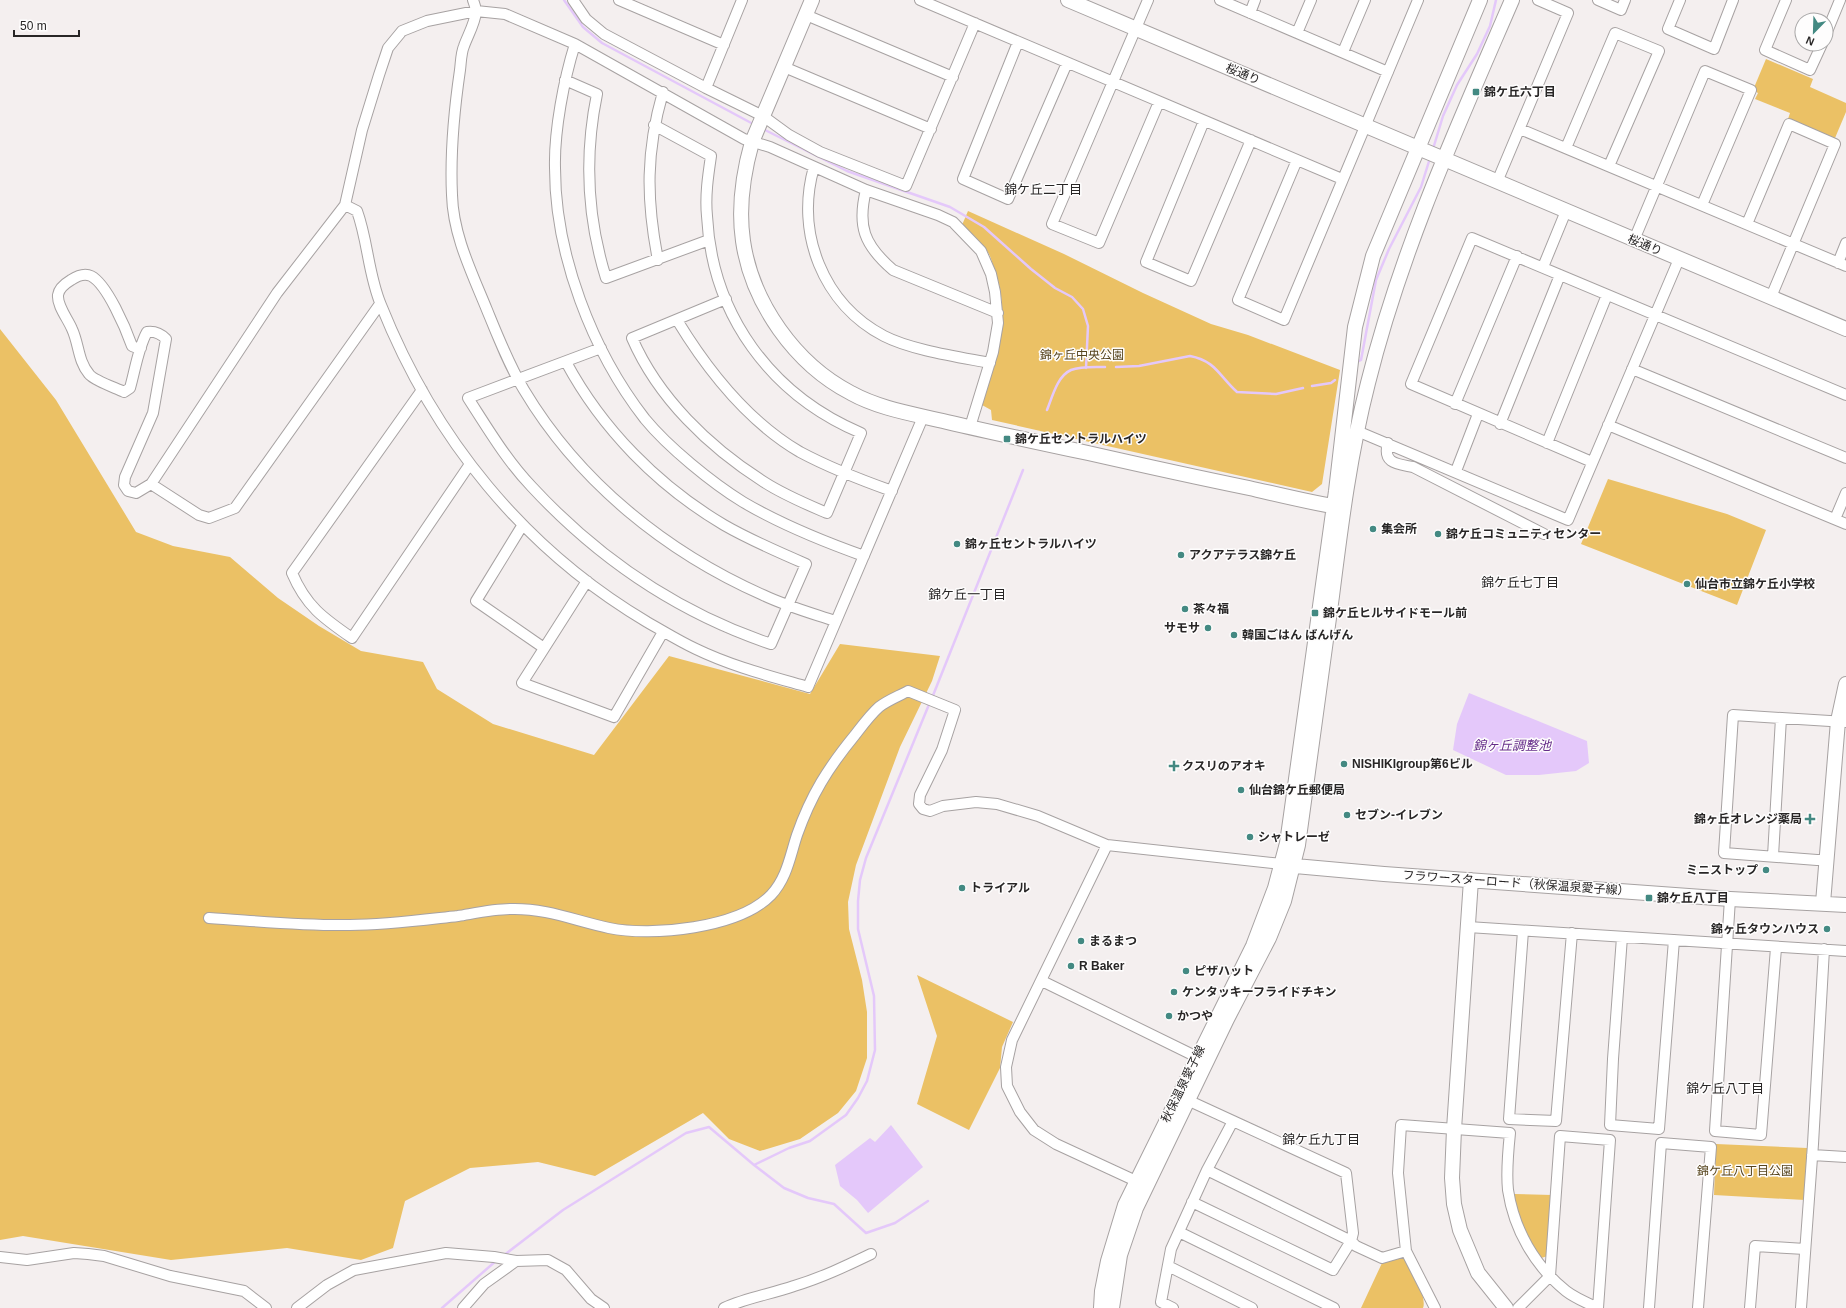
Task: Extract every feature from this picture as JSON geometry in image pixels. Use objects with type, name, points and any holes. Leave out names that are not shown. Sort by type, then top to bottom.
[{"type":"street","points":[[473,0],[476,11],[463,49],[455,104],[452,151],[452,195],[454,220],[472,273],[505,353],[518,379],[542,418],[561,442],[600,485],[626,510],[663,539],[710,569],[764,596],[835,621]]},
{"type":"street","points":[[619,0],[724,45]]},
{"type":"street","points":[[706,88],[742,0]]},
{"type":"street","points":[[812,0],[758,129],[745,166],[742,184],[742,235],[753,280],[769,313],[793,347],[832,382],[852,394],[893,410],[1339,507]]},
{"type":"street","points":[[920,0],[1342,179]]},
{"type":"street","name":"桜通り","points":[[1068,0],[1846,329]]},
{"type":"street","points":[[1148,0],[1052,224],[1099,243],[1159,102]]},
{"type":"street","points":[[1220,0],[1388,72]]},
{"type":"street","points":[[1250,13],[1255,0]]},
{"type":"street","points":[[1297,33],[1311,0]]},
{"type":"street","points":[[1343,52],[1365,0]]},
{"type":"street","points":[[1297,160],[1238,300],[1284,320],[1418,0]]},
{"type":"street","points":[[210,918],[350,925],[418,921],[510,909],[535,909],[561,914],[609,928],[635,932],[659,932],[695,926],[732,917],[762,904],[776,889],[785,873],[796,836],[815,789],[837,756],[872,714],[885,703],[908,691],[955,710],[942,750],[920,795],[919,804],[923,809],[930,811],[943,806],[976,802],[996,804],[1038,816],[1107,845],[1288,865],[1291,815],[1339,507],[1355,326],[1373,256],[1421,149],[1480,0]]},
{"type":"street","points":[[1339,507],[1368,382],[1403,264],[1443,158],[1512,0]]},
{"type":"street","points":[[1497,182],[1568,13],[1538,0]]},
{"type":"street","points":[[1598,0],[1621,10],[1625,0]]},
{"type":"street","points":[[1680,0],[1668,29],[1714,49],[1733,0]]},
{"type":"street","points":[[1786,0],[1765,50],[1810,70],[1818,52]]},
{"type":"street","points":[[1834,15],[1840,0]]},
{"type":"street","points":[[577,1],[586,19],[604,34],[706,88],[758,129],[770,147],[866,190],[932,212],[953,222],[984,256],[996,292],[998,313],[996,341],[970,427]]},
{"type":"street","points":[[141,348],[132,346],[115,307],[96,279],[90,275],[75,277],[61,288],[58,296],[61,307],[73,330],[80,357],[89,376],[124,392],[130,388],[141,348],[148,332],[153,331],[166,339],[153,413],[125,477],[124,485],[128,491],[136,493],[152,484],[277,293],[345,205],[362,130],[388,48],[402,31],[409,27],[433,20],[476,11],[505,14],[575,44],[663,92],[744,139],[758,129],[789,135],[820,152],[906,186],[975,24]]},
{"type":"street","points":[[806,15],[952,77]]},
{"type":"street","points":[[1566,148],[1615,33],[1659,51],[1609,166]]},
{"type":"street","points":[[1018,42],[963,179],[1008,199],[1067,63]]},
{"type":"street","points":[[575,44],[567,70],[555,167],[558,214],[570,266],[588,320],[612,369],[647,420],[701,471],[743,502],[778,521],[810,536],[864,556]]},
{"type":"street","points":[[784,67],[931,129]]},
{"type":"street","points":[[1634,240],[1705,71],[1750,90],[1702,205]]},
{"type":"street","points":[[566,80],[597,94],[592,120],[588,178],[591,214],[596,243],[606,278],[709,240]]},
{"type":"street","points":[[658,260],[651,226],[649,166],[654,125],[663,92]]},
{"type":"street","points":[[1204,121],[1146,262],[1191,281],[1251,140]]},
{"type":"street","points":[[1747,224],[1789,124],[1836,144],[1770,297]]},
{"type":"street","points":[[654,125],[711,156],[706,198],[709,240],[716,271],[726,299],[743,334],[779,380],[803,401],[825,416],[861,433],[845,474],[827,513],[765,483],[738,464],[710,440],[676,407],[649,372],[640,356],[632,338],[726,299]]},
{"type":"street","points":[[1520,128],[1842,264],[1846,243]]},
{"type":"street","points":[[814,167],[810,182],[807,207],[810,236],[820,270],[842,302],[864,323],[895,341],[990,363]]},
{"type":"street","points":[[866,190],[862,205],[862,226],[868,244],[883,261],[893,270],[998,313]]},
{"type":"street","points":[[345,205],[357,211],[364,229],[373,284],[380,304],[422,390],[446,430],[491,491],[522,526],[556,557],[616,603],[663,632],[696,649],[738,666],[808,687],[923,417]]},
{"type":"street","points":[[1542,267],[1566,211]]},
{"type":"street","points":[[1592,462],[1500,424],[1410,384],[1472,238],[1846,395]]},
{"type":"street","points":[[1455,404],[1517,256]]},
{"type":"street","points":[[1357,431],[1456,471],[1568,520],[1679,259]]},
{"type":"street","points":[[1500,424],[1560,275]]},
{"type":"street","points":[[1547,443],[1607,295]]},
{"type":"street","points":[[152,484],[199,515],[209,518],[235,508],[380,304]]},
{"type":"street","points":[[677,320],[710,370],[732,396],[749,412],[784,440],[799,451],[845,474],[892,491]]},
{"type":"street","points":[[566,362],[611,428],[654,474],[677,494],[723,525],[747,538],[806,564],[771,644],[698,614],[656,591],[608,557],[531,487],[498,444],[468,398],[601,348]]},
{"type":"street","points":[[1632,370],[1846,458]]},
{"type":"street","points":[[422,390],[292,573],[298,587],[309,605],[330,623],[352,638],[470,464]]},
{"type":"street","points":[[1456,471],[1478,414]]},
{"type":"street","points":[[1608,425],[1846,524]]},
{"type":"street","points":[[1388,443],[1386,452],[1388,458],[1393,463],[1413,467],[1544,534]]},
{"type":"street","points":[[1835,519],[1846,493]]},
{"type":"street","points":[[522,526],[476,601],[544,648]]},
{"type":"street","points":[[587,581],[522,682],[614,717],[663,632]]},
{"type":"street","points":[[1823,903],[1846,684]]},
{"type":"street","points":[[1827,860],[1724,853],[1733,715],[1842,721]]},
{"type":"street","points":[[1773,856],[1781,718]]},
{"type":"street","points":[[1107,845],[1012,1040],[1006,1066],[1007,1086],[1020,1112],[1034,1130],[1056,1144],[1136,1181]]},
{"type":"street","name":"フラワースターロード（秋保温泉愛子線）","points":[[1288,865],[1730,899],[1846,905]]},
{"type":"street","name":"秋保温泉愛子線","points":[[1112,1308],[1120,1255],[1136,1208],[1183,1098],[1197,1057],[1253,946],[1288,865]]},
{"type":"street","name":"秋保温泉愛子線","points":[[1101,1308],[1102,1291],[1116,1231],[1124,1205],[1227,1018],[1269,938],[1284,901],[1288,865]]},
{"type":"street","points":[[1471,880],[1454,1129],[1452,1178],[1454,1204],[1460,1230],[1478,1273],[1506,1308]]},
{"type":"street","points":[[1730,899],[1715,1131],[1760,1135],[1776,948]]},
{"type":"street","points":[[1468,927],[1776,948],[1846,951]]},
{"type":"street","points":[[1523,931],[1509,1119],[1556,1120],[1572,933]]},
{"type":"street","points":[[1622,937],[1614,1038],[1610,1125],[1659,1129],[1669,983],[1674,940]]},
{"type":"street","points":[[1801,1308],[1824,949]]},
{"type":"street","points":[[1042,981],[1197,1057]]},
{"type":"street","points":[[1183,1098],[1346,1173],[1353,1233],[1333,1270],[1192,1202]]},
{"type":"street","points":[[1173,1308],[1161,1302],[1171,1249],[1207,1170],[1233,1121]]},
{"type":"street","points":[[1431,1306],[1406,1251],[1398,1173],[1401,1125],[1510,1132],[1507,1170],[1512,1206],[1520,1234],[1527,1246],[1550,1276],[1566,1291],[1598,1308],[1610,1140],[1560,1136],[1550,1276],[1518,1308]]},
{"type":"street","points":[[1649,1308],[1661,1143],[1710,1147],[1698,1308]]},
{"type":"street","points":[[1812,1155],[1846,1157]]},
{"type":"street","points":[[1207,1170],[1382,1258],[1406,1251]]},
{"type":"street","points":[[1179,1232],[1334,1308]]},
{"type":"street","points":[[1750,1308],[1755,1246],[1805,1249]]},
{"type":"street","points":[[297,1308],[327,1285],[354,1270],[446,1253],[512,1260],[548,1260],[566,1270],[591,1299],[604,1308]]},
{"type":"street","points":[[0,1257],[27,1260],[74,1254],[104,1256],[170,1276],[244,1291],[266,1308]]},
{"type":"street","points":[[724,1308],[753,1297],[794,1286],[829,1274],[871,1254]]},
{"type":"street","points":[[463,1308],[484,1284],[512,1260]]},
{"type":"street","points":[[1168,1266],[1252,1308]]},
{"type":"green space","points":[[1766,59],[1813,79],[1810,87],[1846,103],[1846,112],[1835,138],[1788,119],[1790,113],[1755,99],[1758,93],[1753,90]]},
{"type":"green space","name":"錦ヶ丘中央公園","points":[[968,211],[1064,254],[1143,293],[1211,324],[1248,335],[1340,370],[1322,484],[1312,492],[992,420],[991,410],[982,405],[997,354],[1002,320],[1002,303],[999,286],[990,255],[979,240],[962,225]]},
{"type":"green space","points":[[0,329],[56,400],[136,532],[173,546],[230,557],[278,598],[319,626],[361,651],[423,662],[437,689],[493,724],[594,755],[669,656],[810,694],[840,644],[940,656],[932,681],[900,747],[856,865],[848,902],[849,929],[862,980],[867,1012],[867,1058],[856,1091],[838,1113],[800,1139],[760,1151],[729,1139],[703,1113],[595,1176],[538,1162],[470,1168],[405,1201],[393,1248],[361,1260],[287,1248],[171,1260],[23,1236],[0,1240]]},
{"type":"green space","points":[[1608,479],[1727,514],[1766,530],[1737,605],[1581,544]]},
{"type":"green space","points":[[917,975],[1013,1022],[1002,1047],[1000,1068],[969,1130],[917,1104],[937,1036]]},
{"type":"green space","name":"錦ケ丘八丁目公園","points":[[1716,1144],[1807,1148],[1805,1200],[1714,1195]]},
{"type":"green space","points":[[1514,1194],[1552,1195],[1548,1256],[1541,1258],[1527,1236],[1518,1211]]},
{"type":"green space","points":[[1402,1258],[1406,1259],[1411,1264],[1422,1291],[1424,1304],[1423,1308],[1361,1308],[1382,1263]]},
{"type":"water","name":"錦ヶ丘調整池","points":[[1469,693],[1587,741],[1589,763],[1576,771],[1539,775],[1506,775],[1453,750],[1457,724]]},
{"type":"water","points":[[891,1125],[923,1167],[868,1213],[857,1200],[840,1186],[835,1165],[870,1138],[875,1142]]},
{"type":"waterway","points":[[564,0],[583,27],[602,43],[755,125]]},
{"type":"waterway","points":[[1433,149],[1443,116],[1457,85],[1477,54],[1490,26],[1496,0]]},
{"type":"waterway","points":[[763,129],[847,171],[950,207],[984,227],[1031,269],[1055,288],[1072,297],[1083,309],[1088,326],[1086,368]]},
{"type":"waterway","points":[[1359,361],[1361,360],[1376,280],[1389,249],[1421,187],[1430,158]]},
{"type":"waterway","points":[[1116,367],[1139,366],[1190,356],[1199,358],[1212,365],[1237,392],[1276,394],[1303,388]]},
{"type":"waterway","points":[[1047,410],[1059,382],[1066,373],[1079,368],[1105,367]]},
{"type":"waterway","points":[[1312,386],[1331,383],[1335,380]]},
{"type":"waterway","points":[[932,698],[1023,470]]},
{"type":"waterway","points":[[503,1256],[563,1210],[686,1133],[709,1127],[754,1165],[789,1148],[810,1141],[846,1115],[858,1098],[867,1081],[875,1050],[874,996],[858,929],[860,880],[866,858],[930,702]]},
{"type":"waterway","points":[[754,1165],[784,1188],[808,1198],[834,1204],[866,1233],[895,1223],[928,1201]]},
{"type":"waterway","points":[[442,1308],[497,1260]]},
{"type":"place","name":"錦ケ丘六丁目","points":[[1476,92]]},
{"type":"place","name":"錦ケ丘セントラルハイツ","points":[[1007,439]]},
{"type":"place","name":"集会所","points":[[1373,529]]},
{"type":"place","name":"錦ケ丘コミュニティセンター","points":[[1438,534]]},
{"type":"place","name":"錦ヶ丘セントラルハイツ","points":[[957,544]]},
{"type":"place","name":"アクアテラス錦ケ丘","points":[[1181,555]]},
{"type":"place","name":"仙台市立錦ケ丘小学校","points":[[1687,584]]},
{"type":"place","name":"茶々福","points":[[1185,609]]},
{"type":"place","name":"錦ケ丘ヒルサイドモール前","points":[[1315,613]]},
{"type":"place","name":"サモサ","points":[[1208,628]]},
{"type":"place","name":"韓国ごはん ばんげん","points":[[1234,635]]},
{"type":"place","name":"NISHIKIgroup第6ビル","points":[[1344,764]]},
{"type":"place","name":"クスリのアオキ","points":[[1174,766]]},
{"type":"place","name":"仙台錦ケ丘郵便局","points":[[1241,790]]},
{"type":"place","name":"セブン-イレブン","points":[[1347,815]]},
{"type":"place","name":"錦ヶ丘オレンジ薬局","points":[[1810,819]]},
{"type":"place","name":"シャトレーゼ","points":[[1250,837]]},
{"type":"place","name":"ミニストップ","points":[[1766,870]]},
{"type":"place","name":"トライアル","points":[[962,888]]},
{"type":"place","name":"錦ケ丘八丁目","points":[[1649,898]]},
{"type":"place","name":"錦ヶ丘タウンハウス","points":[[1827,929]]},
{"type":"place","name":"まるまつ","points":[[1081,941]]},
{"type":"place","name":"R Baker","points":[[1071,966]]},
{"type":"place","name":"ピザハット","points":[[1186,971]]},
{"type":"place","name":"ケンタッキーフライドチキン","points":[[1174,992]]},
{"type":"place","name":"かつや","points":[[1169,1016]]},
{"type":"district","name":"錦ケ丘二丁目","points":[[1043,189]]},
{"type":"district","name":"錦ケ丘七丁目","points":[[1520,582]]},
{"type":"district","name":"錦ケ丘一丁目","points":[[967,594]]},
{"type":"district","name":"錦ケ丘八丁目","points":[[1725,1088]]},
{"type":"district","name":"錦ケ丘九丁目","points":[[1321,1139]]}]
